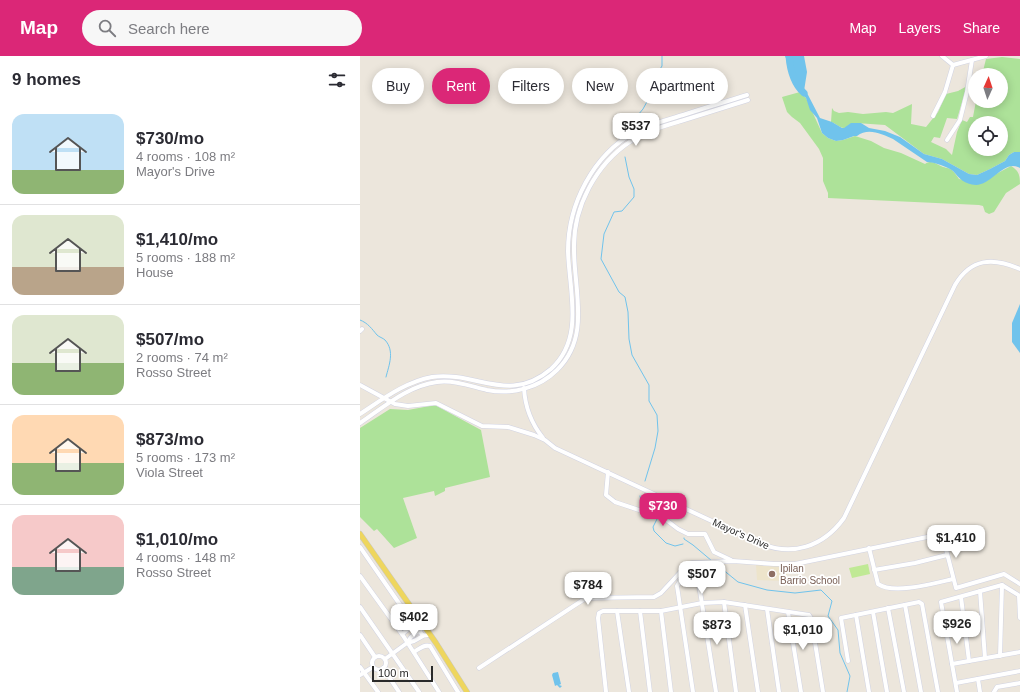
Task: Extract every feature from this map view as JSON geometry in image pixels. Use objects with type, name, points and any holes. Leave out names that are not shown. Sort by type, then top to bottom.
[{"type":"main road","points":[[360,534],[424,625],[467,692]]},
{"type":"street","points":[[942,56],[953,65]]},
{"type":"street","points":[[953,65],[986,56]]},
{"type":"street","points":[[946,140],[960,120],[967,92],[972,60]]},
{"type":"street","points":[[933,116],[944,92],[953,65]]},
{"type":"street","points":[[360,414],[408,384],[433,377],[461,377],[501,386],[524,384],[539,377],[555,365],[564,353],[570,338],[573,319],[568,251],[572,218],[581,192],[594,170],[606,155],[620,143],[641,129],[747,95]]},
{"type":"street","points":[[360,423],[410,390],[436,382],[465,383],[495,391],[511,391],[524,389],[540,383],[552,374],[566,359],[574,345],[578,331],[579,317],[574,251],[576,224],[585,195],[595,178],[604,166],[624,146],[646,133],[748,100]]},
{"type":"street","name":"Mayor's Drive","points":[[360,385],[391,402],[408,406],[433,403],[482,426],[516,428],[534,435],[545,440],[555,448],[765,546],[779,549],[806,547],[816,543],[832,532],[839,525],[848,511],[961,275],[968,268],[983,262],[999,262],[1020,269]]},
{"type":"street","points":[[524,384],[528,411],[531,420],[545,440]]},
{"type":"street","points":[[608,472],[606,495],[612,500],[651,514],[661,516],[678,529],[688,534],[705,534],[714,552],[733,561]]},
{"type":"street","points":[[479,668],[586,598],[654,597],[661,592],[688,564],[699,562],[733,561],[795,564],[942,534],[956,588],[1004,574],[1020,584]]},
{"type":"street","points":[[360,547],[412,622],[411,627],[402,634]]},
{"type":"street","points":[[869,548],[878,584],[888,588],[910,588],[953,579]]},
{"type":"street","points":[[874,570],[916,563],[947,555]]},
{"type":"street","points":[[360,576],[402,634],[439,692]]},
{"type":"street","points":[[693,692],[682,608],[677,586],[678,583],[682,581],[693,579],[697,581],[702,603],[716,692]]},
{"type":"street","points":[[1000,656],[1002,586]]},
{"type":"street","points":[[957,692],[941,602],[1002,586],[1020,596],[1020,618]]},
{"type":"street","points":[[980,592],[985,658]]},
{"type":"street","points":[[961,597],[969,661]]},
{"type":"street","points":[[724,602],[736,692]]},
{"type":"street","points":[[606,692],[598,618],[599,613],[603,611],[661,611],[702,603],[724,602],[809,615],[811,618],[823,692]]},
{"type":"street","points":[[848,661],[841,618],[918,602],[922,604],[938,692]]},
{"type":"street","points":[[745,605],[758,692]]},
{"type":"street","points":[[905,605],[921,692]]},
{"type":"street","points":[[360,607],[419,692]]},
{"type":"street","points":[[767,608],[780,692]]},
{"type":"street","points":[[888,608],[904,692]]},
{"type":"street","points":[[661,611],[671,692]]},
{"type":"street","points":[[618,612],[629,692]]},
{"type":"street","points":[[640,612],[650,692]]},
{"type":"street","points":[[788,612],[801,692]]},
{"type":"street","points":[[873,612],[887,692]]},
{"type":"street","points":[[856,615],[869,692]]},
{"type":"street","points":[[407,643],[411,637],[424,625]]},
{"type":"street","points":[[420,630],[423,636]]},
{"type":"street","points":[[385,659],[407,643],[430,634]]},
{"type":"street","points":[[360,635],[375,657]]},
{"type":"street","points":[[414,652],[423,646],[430,646],[458,692]]},
{"type":"street","points":[[952,664],[1020,652]]},
{"type":"street","points":[[375,657],[380,656],[385,659]]},
{"type":"street","points":[[373,667],[372,661],[375,657]]},
{"type":"street","points":[[373,667],[378,670],[383,668],[386,664],[385,659]]},
{"type":"street","points":[[360,667],[362,673],[378,692]]},
{"type":"street","points":[[362,673],[373,667]]},
{"type":"street","points":[[383,668],[399,692]]},
{"type":"street","points":[[956,683],[1020,671]]},
{"type":"street","points":[[978,679],[980,692]]},
{"type":"street","points":[[994,692],[997,687],[1020,683]]},
{"type":"shaded area","name":"Ipilan Barrio School","points":[[756,565],[771,565],[788,568],[786,581],[757,580]]},
{"type":"green space","points":[[1002,57],[1020,59],[1020,152],[1014,152],[1009,155],[1005,161],[977,175],[969,174],[942,159],[924,154],[885,125],[856,123],[844,128],[831,122],[832,108],[834,111],[839,113],[893,113],[912,104],[911,124],[926,127],[938,112],[946,94],[958,91],[967,86],[957,119],[947,118],[940,138],[934,137],[931,142],[946,149],[952,155],[957,132],[962,120],[967,122],[968,120],[968,156],[1008,156],[1008,116],[973,116],[975,108],[1008,108],[1008,68],[984,68],[986,59]]},
{"type":"green space","points":[[800,92],[806,98],[822,133],[828,138],[836,141],[855,136],[871,141],[884,148],[901,153],[925,164],[932,162],[950,169],[959,179],[983,183],[1011,166],[1016,170],[1020,178],[1020,184],[1006,193],[994,212],[989,214],[985,212],[983,206],[979,205],[828,198],[828,193],[823,181],[823,158],[819,149],[800,123],[787,112],[782,97]]},
{"type":"green space","points":[[435,405],[481,430],[490,477],[445,488],[445,491],[435,496],[434,491],[403,498],[417,538],[394,548],[377,529],[374,531],[360,517],[360,428],[390,409],[408,410]]},
{"type":"green space","points":[[868,564],[870,574],[852,578],[849,568]]},
{"type":"water","points":[[785,56],[804,56],[807,72],[804,91],[807,93],[820,118],[832,122],[842,128],[851,123],[861,123],[869,128],[885,131],[900,137],[924,154],[942,159],[969,174],[977,175],[990,169],[1005,161],[1009,155],[1014,152],[1020,152],[1020,168],[1014,166],[1009,167],[1003,169],[982,184],[968,184],[951,169],[927,162],[893,139],[880,133],[866,132],[857,136],[836,141],[828,138],[822,133],[817,118],[810,110],[806,98],[800,92]]},
{"type":"water","points":[[1020,304],[1020,353],[1012,342],[1012,323]]},
{"type":"water","points":[[558,672],[561,684],[559,685],[562,686],[560,688],[557,685],[555,686],[552,675],[553,673]]},
{"type":"waterway","points":[[630,126],[643,109],[649,98],[655,77],[662,66],[662,56]]},
{"type":"waterway","points":[[789,56],[793,76],[804,93]]},
{"type":"waterway","points":[[625,157],[629,177],[634,189],[634,197],[622,211],[614,212],[604,234],[601,259],[619,292],[625,297],[632,355],[649,385],[649,401],[657,415],[658,431],[655,448],[645,481]]},
{"type":"waterway","points":[[360,320],[368,324],[377,335],[384,339],[388,344],[391,353],[386,377]]},
{"type":"waterway","points":[[640,496],[641,500],[654,507],[658,513]]},
{"type":"waterway","points":[[658,517],[653,527],[654,531],[666,543],[675,546],[683,544]]},
{"type":"waterway","points":[[684,538],[712,561]]},
{"type":"waterway","points":[[716,564],[738,582],[767,590],[795,593],[821,590],[832,601],[828,616],[838,630],[840,653],[850,676],[847,692]]},
{"type":"place","name":"Ipilan Barrio School","points":[[772,574]]}]
